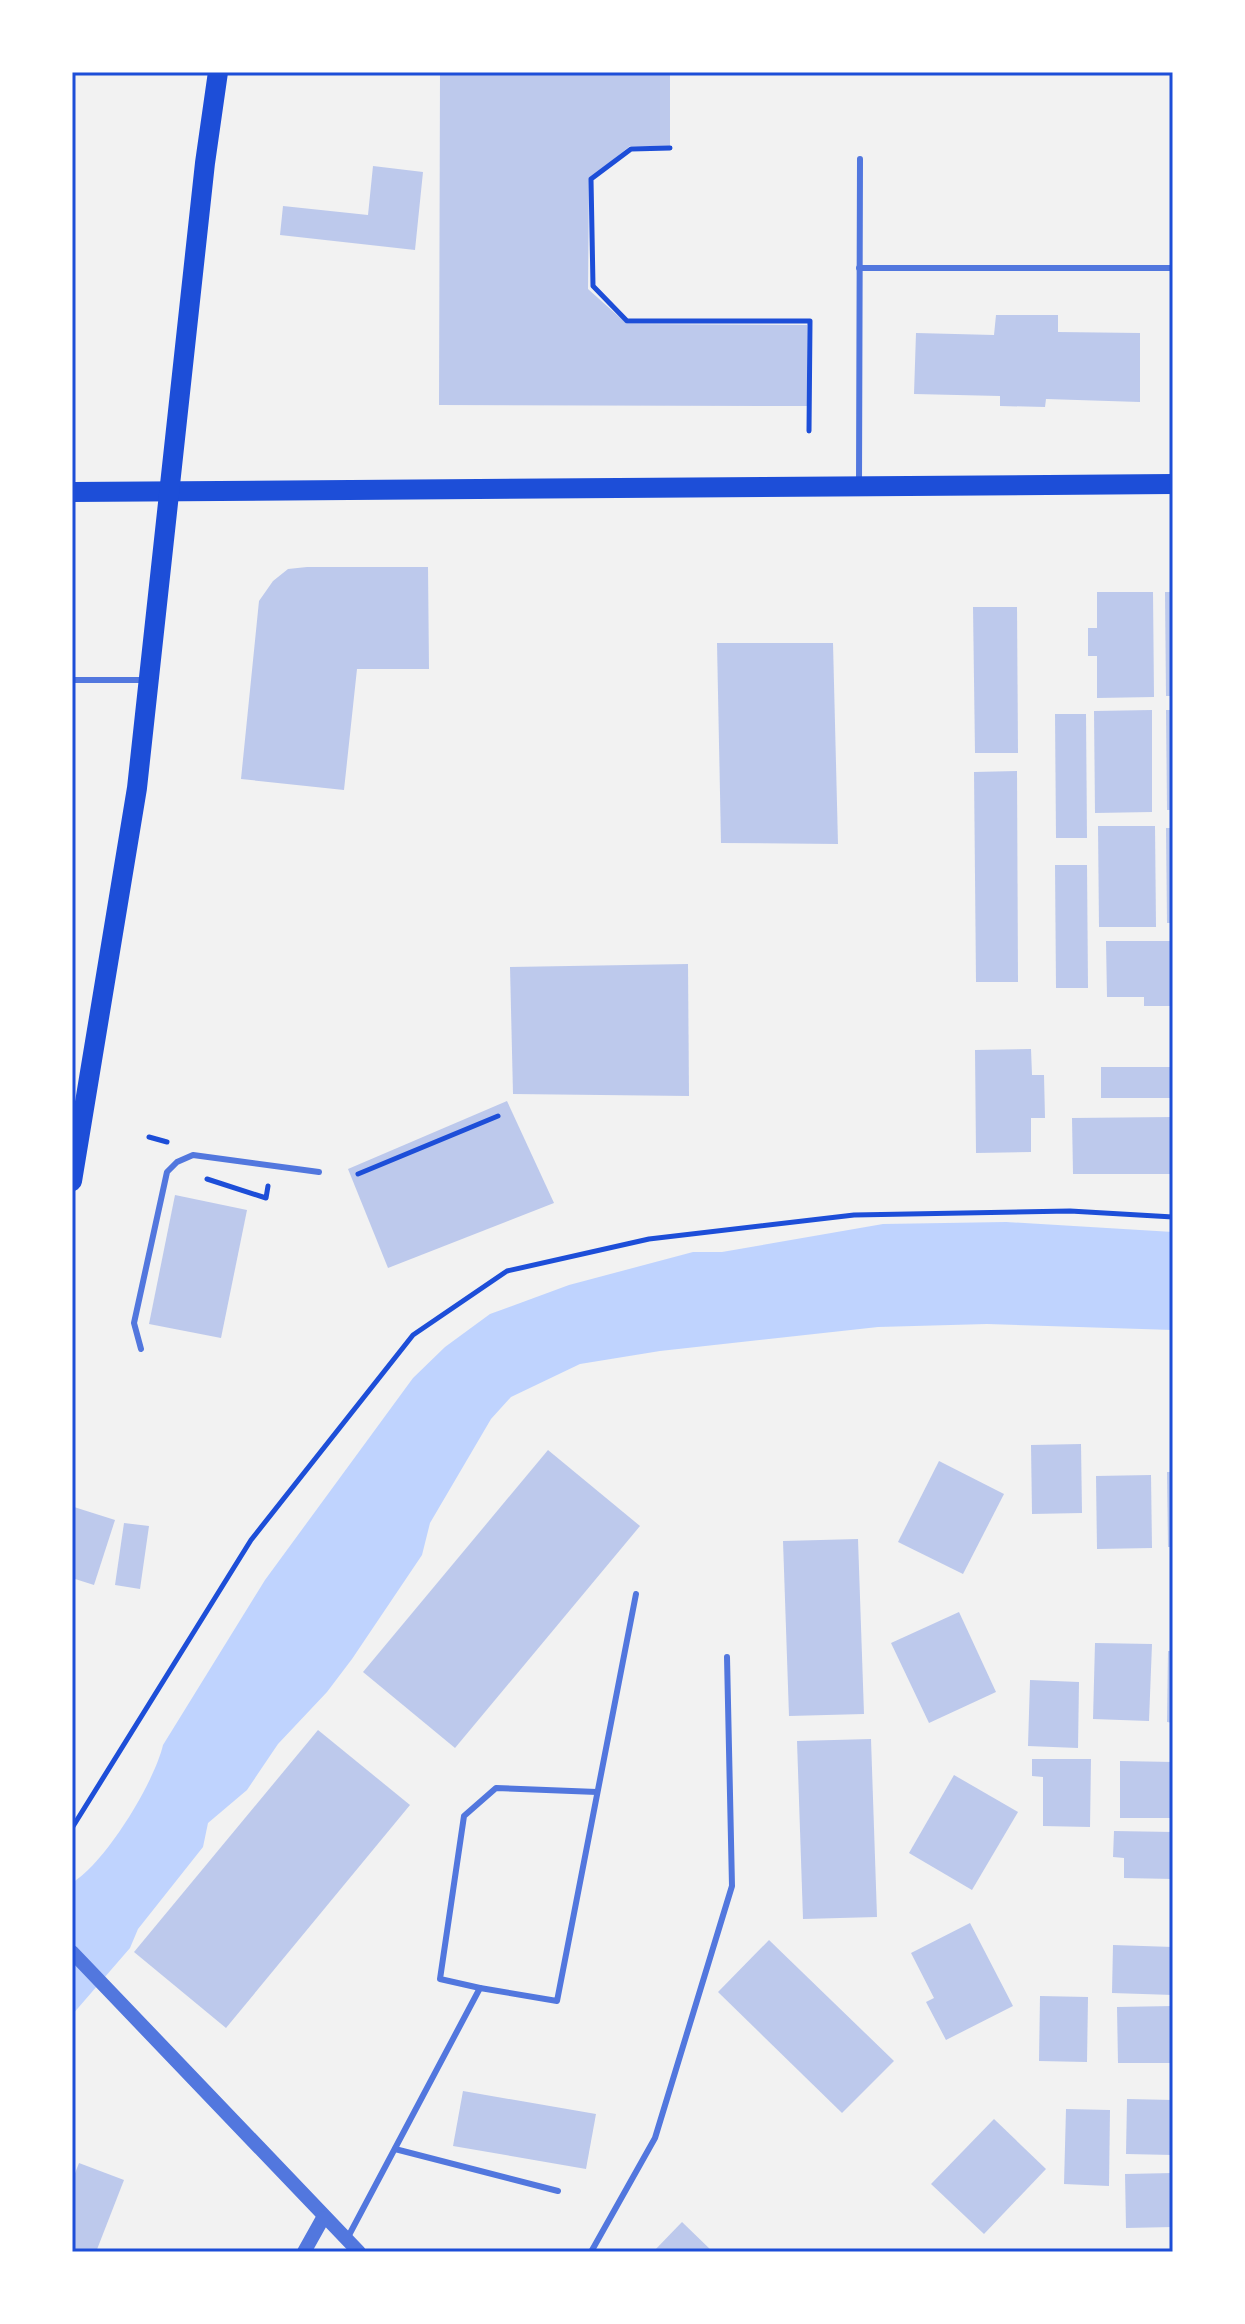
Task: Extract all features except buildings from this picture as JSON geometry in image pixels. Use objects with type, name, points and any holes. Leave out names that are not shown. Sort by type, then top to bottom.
[{"type":"main road","points":[[72,1181],[135,803],[218,72]]},
{"type":"main road","points":[[72,492],[1173,484]]},
{"type":"street","points":[[72,1952],[323,2218],[359,2252]]},
{"type":"street","points":[[304,2252],[323,2218]]},
{"type":"lane","points":[[859,487],[860,159]]},
{"type":"lane","points":[[859,268],[1173,268]]},
{"type":"lane","points":[[72,680],[150,680]]},
{"type":"lane","points":[[141,1349],[134,1323],[167,1172],[177,1162],[193,1155],[319,1172]]},
{"type":"lane","points":[[597,1792],[496,1788],[464,1816],[440,1979],[557,2001],[636,1594]]},
{"type":"lane","points":[[591,2252],[655,2138],[732,1886],[727,1657]]},
{"type":"lane","points":[[347,2240],[480,1988]]},
{"type":"lane","points":[[395,2149],[558,2191]]},
{"type":"path","points":[[670,148],[631,149],[591,179],[593,286],[627,321],[810,321],[809,431]]},
{"type":"path","points":[[358,1174],[498,1116]]},
{"type":"path","points":[[72,1828],[251,1540],[413,1335],[507,1271],[649,1239],[854,1215],[1070,1211],[1173,1217]]},
{"type":"water","points":[[1006,1222],[1173,1232],[1173,1330],[987,1324],[878,1327],[660,1351],[580,1364],[511,1397],[491,1419],[430,1523],[422,1555],[352,1659],[327,1692],[278,1744],[247,1790],[208,1823],[203,1847],[138,1929],[130,1948],[72,2015],[72,1883],[99,1858],[127,1820],[150,1780],[163,1745],[265,1580],[413,1378],[445,1347],[490,1314],[569,1285],[693,1252],[722,1252],[883,1224]]}]
